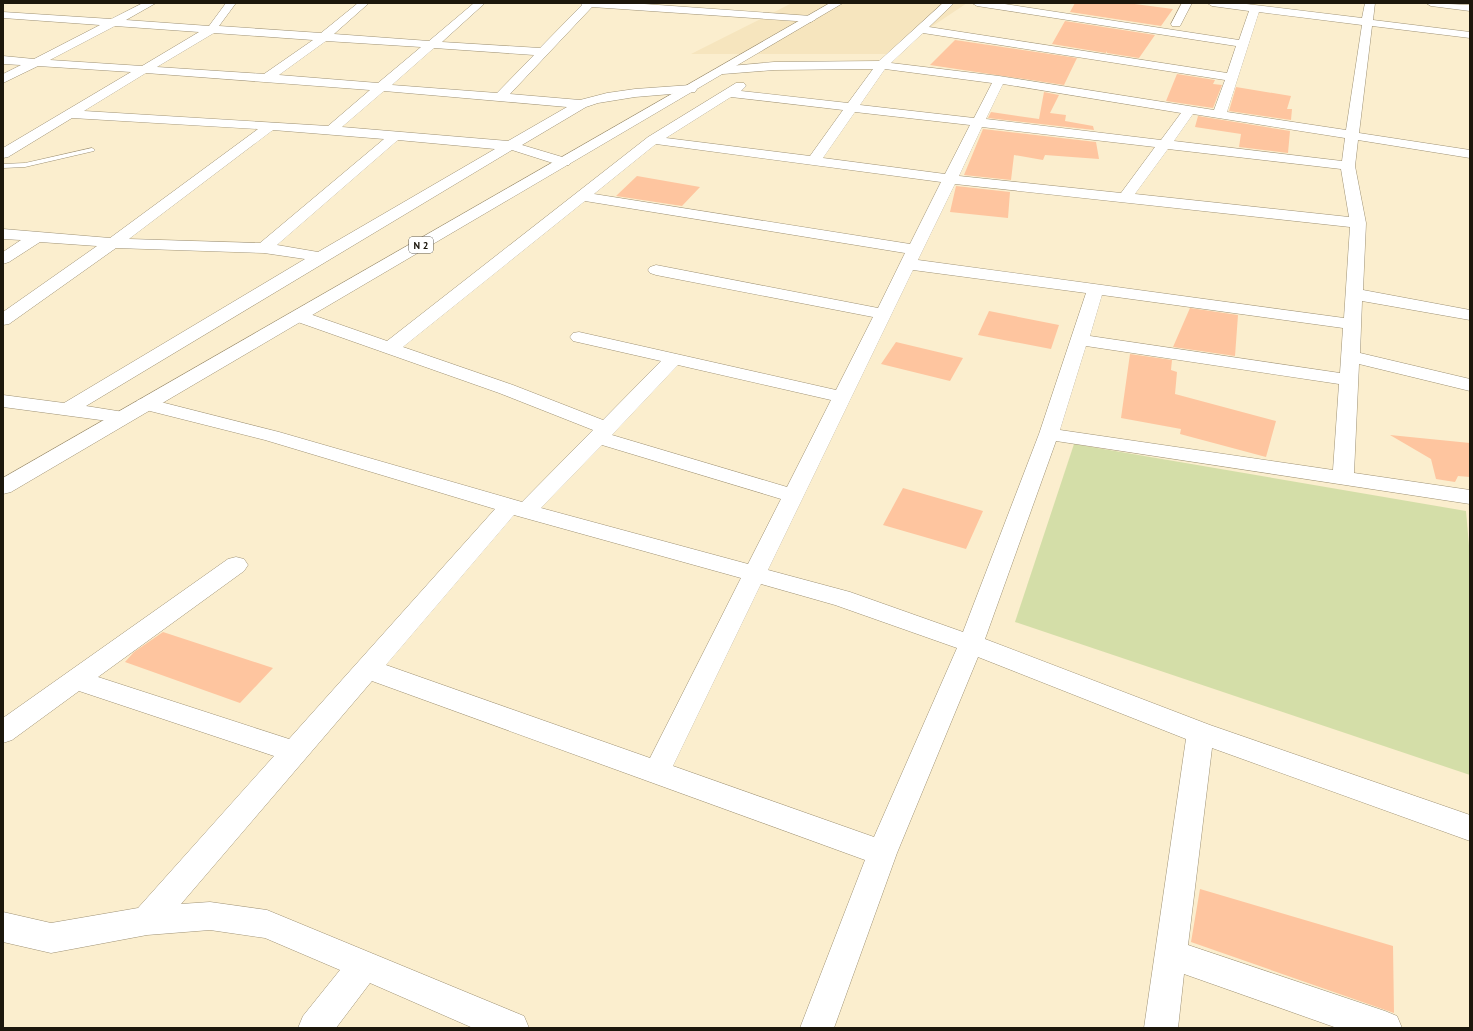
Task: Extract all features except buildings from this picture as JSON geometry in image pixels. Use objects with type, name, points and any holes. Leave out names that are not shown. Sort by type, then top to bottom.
[{"type":"main road","points":[[3,79],[151,3]]},
{"type":"main road","points":[[3,154],[212,29],[231,3]]},
{"type":"main road","points":[[267,78],[324,37],[364,3]]},
{"type":"main road","points":[[331,130],[480,3]]},
{"type":"main road","points":[[585,3],[627,4],[810,19]]},
{"type":"main road","points":[[500,97],[590,3]]},
{"type":"main road","name":"N 2","points":[[3,487],[838,3]]},
{"type":"main road","points":[[814,161],[882,65],[949,3]]},
{"type":"main road","points":[[977,3],[1243,44]]},
{"type":"main road","points":[[1176,24],[1187,3]]},
{"type":"main road","points":[[1212,3],[1470,35]]},
{"type":"main road","points":[[1343,478],[1358,223],[1348,166],[1370,3]]},
{"type":"main road","points":[[1431,3],[1470,8]]},
{"type":"main road","points":[[4,16],[25,6]]},
{"type":"main road","points":[[1219,114],[1255,8]]},
{"type":"main road","points":[[4,16],[544,52]]},
{"type":"main road","points":[[920,29],[1231,78]]},
{"type":"main road","points":[[3,60],[381,86],[582,104]]},
{"type":"main road","points":[[723,70],[774,66],[882,65],[999,80],[1470,154]]},
{"type":"main road","points":[[391,347],[653,140],[774,66]]},
{"type":"main road","points":[[656,773],[999,80]]},
{"type":"main road","points":[[68,410],[321,257],[582,104],[593,100],[622,94],[691,89]]},
{"type":"main road","points":[[728,93],[1348,166]]},
{"type":"main road","points":[[1125,198],[1190,110]]},
{"type":"main road","points":[[70,114],[331,130],[512,146],[564,162]]},
{"type":"main road","points":[[3,320],[113,243],[271,126]]},
{"type":"main road","points":[[264,248],[395,136]]},
{"type":"main road","points":[[653,140],[950,179],[1358,223]]},
{"type":"main road","points":[[582,196],[911,257],[1096,289],[1352,324]]},
{"type":"main road","points":[[3,234],[113,243],[264,248],[321,257]]},
{"type":"main road","points":[[3,259],[37,237]]},
{"type":"main road","points":[[656,270],[883,314]]},
{"type":"main road","points":[[817,1028],[882,853],[971,644],[1049,434],[1096,289]]},
{"type":"main road","points":[[1354,294],[1470,315]]},
{"type":"main road","points":[[298,316],[391,347],[506,389],[602,433],[793,496]]},
{"type":"main road","points":[[579,337],[672,360],[842,397]]},
{"type":"main road","points":[[1080,340],[1349,380]]},
{"type":"main road","points":[[1350,356],[1470,385]]},
{"type":"main road","points":[[147,921],[368,669],[518,509],[602,433],[672,360]]},
{"type":"main road","points":[[3,401],[123,417]]},
{"type":"main road","points":[[145,404],[272,436],[518,509],[842,598],[971,644],[1200,732],[1470,828]]},
{"type":"main road","points":[[1049,434],[1470,497]]},
{"type":"main road","points":[[3,732],[236,565]]},
{"type":"main road","points":[[368,669],[882,853]]},
{"type":"main road","points":[[76,680],[295,752]]},
{"type":"main road","points":[[1161,1028],[1200,732]]},
{"type":"main road","points":[[3,927],[51,938],[147,921],[210,916],[267,924],[512,1028]]},
{"type":"main road","points":[[1170,954],[1385,1028]]},
{"type":"main road","points":[[315,1028],[364,965]]},
{"type":"lane","points":[[3,166],[26,164],[92,150]]},
{"type":"shaded area","points":[[792,3],[967,3],[891,54],[691,54]]},
{"type":"green space","points":[[1074,444],[1466,511],[1470,557],[1470,775],[1015,622]]}]
